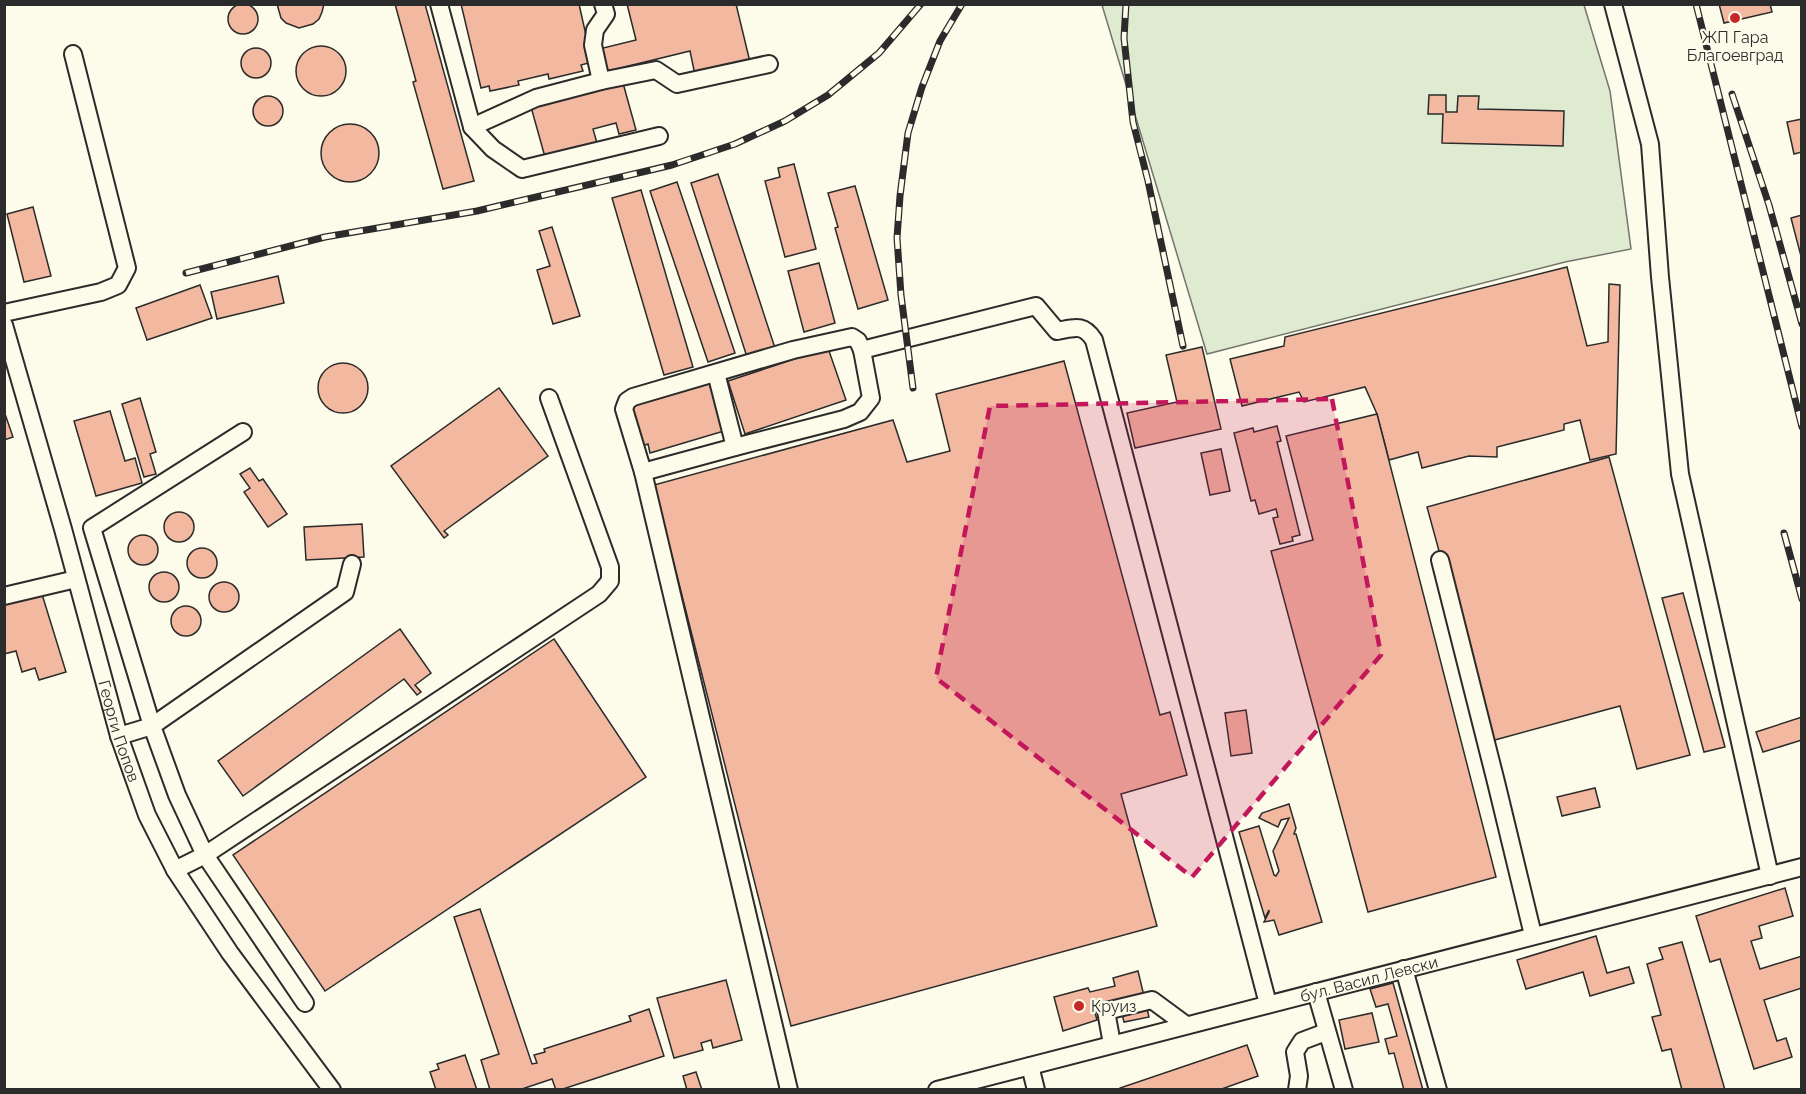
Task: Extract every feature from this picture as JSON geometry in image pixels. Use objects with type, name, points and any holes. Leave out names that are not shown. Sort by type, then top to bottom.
[{"type":"street","points":[[439,4],[472,127],[493,149],[522,169],[659,136]]},
{"type":"street","points":[[601,81],[593,45],[595,30],[606,14],[603,4]]},
{"type":"street","points":[[1613,4],[1650,144],[1661,288],[1680,474],[1770,876]]},
{"type":"street","points":[[4,313],[101,292],[118,285],[127,268],[73,54]]},
{"type":"street","points":[[472,127],[536,98],[601,81],[656,70],[677,84],[769,64]]},
{"type":"street","points":[[862,350],[1036,306],[1057,331],[1080,327],[1089,332],[1094,340],[1268,1004]]},
{"type":"street","name":"Георги Попов","points":[[4,325],[119,736],[147,815],[175,870],[230,953],[332,1089]]},
{"type":"street","points":[[643,472],[844,419],[860,412],[871,398],[862,350],[858,341],[852,337],[793,350],[716,374],[656,389],[633,397],[627,401],[624,409],[643,472],[789,1089]]},
{"type":"street","points":[[716,374],[735,447]]},
{"type":"street","points":[[175,870],[205,855],[599,594],[610,581],[610,567],[549,398]]},
{"type":"street","points":[[243,432],[92,528],[152,726],[177,795],[205,855],[305,1003]]},
{"type":"street","points":[[1440,560],[1533,935]]},
{"type":"street","points":[[119,736],[152,726],[345,592],[352,564]]},
{"type":"street","points":[[4,596],[76,579]]},
{"type":"street","name":"бул. Васил Левски","points":[[937,1089],[1802,867]]},
{"type":"street","points":[[1404,969],[1438,1089]]},
{"type":"street","points":[[1316,992],[1344,1089]]},
{"type":"street","points":[[1112,1044],[1106,1011],[1152,1000],[1186,1025]]},
{"type":"street","points":[[1297,1089],[1299,1076],[1295,1052],[1302,1041],[1326,1032]]},
{"type":"street","points":[[1030,1066],[1036,1089]]},
{"type":"highlighted area","points":[[1332,399],[1381,655],[1192,877],[936,678],[990,406]]},
{"type":"green space","points":[[1102,5],[1584,5],[1610,91],[1631,249],[1565,262],[1207,354]]},
{"type":"building","points":[[243,4],[254,8],[258,19],[254,30],[243,34],[232,30],[228,19],[232,8]]},
{"type":"building","points":[[277,4],[324,4],[319,19],[313,24],[299,28],[286,23],[281,18]]},
{"type":"building","points":[[395,4],[425,4],[474,181],[443,189],[413,82],[416,81]]},
{"type":"building","points":[[461,4],[579,4],[592,62],[581,65],[583,71],[549,79],[548,74],[518,81],[519,85],[490,91],[489,86],[481,88]]},
{"type":"building","points":[[627,4],[736,4],[750,62],[695,75],[690,51],[604,72],[599,49],[636,40]]},
{"type":"building","name":"ЖП Гара Благоевград","points":[[1719,4],[1770,4],[1772,12],[1724,23]]},
{"type":"building","points":[[321,46],[339,53],[346,71],[339,89],[321,96],[303,89],[296,71],[303,53]]},
{"type":"building","points":[[256,48],[267,52],[271,63],[267,74],[256,78],[245,74],[241,63],[245,52]]},
{"type":"building","points":[[623,83],[636,130],[619,134],[616,123],[593,129],[597,143],[545,157],[531,107]]},
{"type":"building","points":[[1429,95],[1446,95],[1446,112],[1457,112],[1458,96],[1479,96],[1478,109],[1564,111],[1563,146],[1442,143],[1443,114],[1428,114]]},
{"type":"building","points":[[268,96],[279,100],[283,111],[279,122],[268,126],[257,122],[253,111],[257,100]]},
{"type":"building","points":[[1802,119],[1802,152],[1794,154],[1787,122]]},
{"type":"building","points":[[344,124],[356,124],[371,132],[379,147],[379,159],[371,174],[356,182],[344,182],[329,174],[321,159],[321,147],[329,132]]},
{"type":"building","points":[[794,164],[816,249],[785,257],[765,181],[780,177],[778,168]]},
{"type":"building","points":[[718,174],[775,348],[747,357],[691,183]]},
{"type":"building","points":[[677,182],[735,353],[708,362],[650,191]]},
{"type":"building","points":[[855,186],[888,300],[858,309],[835,228],[838,227],[828,193]]},
{"type":"building","points":[[641,190],[693,367],[664,375],[612,198]]},
{"type":"building","points":[[33,207],[51,276],[24,282],[7,214]]},
{"type":"building","points":[[1802,215],[1802,260],[1791,218]]},
{"type":"building","points":[[552,227],[580,316],[553,324],[537,270],[550,266],[539,231]]},
{"type":"building","points":[[819,263],[835,323],[804,332],[788,271]]},
{"type":"building","points":[[1567,267],[1587,346],[1608,342],[1609,284],[1620,285],[1616,454],[1590,460],[1580,420],[1564,424],[1564,430],[1497,447],[1497,457],[1469,456],[1422,468],[1418,452],[1389,460],[1377,414],[1365,387],[1304,402],[1299,392],[1242,406],[1230,359],[1284,346],[1285,337]]},
{"type":"building","points":[[278,276],[284,303],[217,319],[211,292]]},
{"type":"building","points":[[200,285],[212,318],[147,340],[136,308]]},
{"type":"building","points":[[1202,347],[1221,429],[1135,448],[1127,413],[1177,402],[1166,355]]},
{"type":"building","points":[[828,348],[846,400],[745,434],[728,381]]},
{"type":"building","points":[[1064,361],[1160,715],[1170,712],[1187,775],[1121,794],[1157,926],[791,1026],[654,485],[893,420],[907,462],[950,451],[936,394]]},
{"type":"building","points":[[343,363],[357,367],[364,374],[368,388],[364,402],[357,409],[343,413],[329,409],[322,402],[318,388],[322,374],[329,367]]},
{"type":"building","points":[[709,383],[724,431],[650,453],[648,444],[642,446],[630,407]]},
{"type":"building","points":[[499,388],[548,456],[444,531],[448,535],[444,538],[391,466]]},
{"type":"building","points":[[140,398],[156,452],[150,454],[156,474],[144,477],[122,404]]},
{"type":"building","points":[[4,411],[13,437],[4,440]]},
{"type":"building","points":[[110,411],[125,461],[135,458],[142,483],[96,496],[74,421]]},
{"type":"building","points":[[1377,414],[1496,877],[1368,912],[1271,551],[1313,540],[1286,436]]},
{"type":"building","points":[[1277,426],[1281,441],[1277,442],[1300,535],[1292,537],[1293,541],[1280,544],[1273,518],[1278,517],[1276,509],[1259,514],[1255,500],[1251,501],[1234,433],[1253,428],[1254,432]]},
{"type":"building","points":[[1221,449],[1230,491],[1210,495],[1201,453]]},
{"type":"building","points":[[1609,457],[1690,755],[1637,769],[1620,706],[1491,741],[1427,507]]},
{"type":"building","points":[[250,468],[259,481],[263,479],[287,514],[268,527],[244,492],[250,488],[240,474]]},
{"type":"building","points":[[179,512],[190,516],[194,527],[190,538],[179,542],[168,538],[164,527],[168,516]]},
{"type":"building","points":[[362,524],[364,557],[306,560],[304,527]]},
{"type":"building","points":[[143,535],[154,539],[158,550],[154,561],[143,565],[132,561],[128,550],[132,539]]},
{"type":"building","points":[[202,548],[213,552],[217,563],[213,574],[202,578],[191,574],[187,563],[191,552]]},
{"type":"building","points":[[164,572],[175,576],[179,587],[175,598],[164,602],[153,598],[149,587],[153,576]]},
{"type":"building","points":[[224,582],[235,586],[239,597],[235,608],[224,612],[213,608],[209,597],[213,586]]},
{"type":"building","points":[[41,591],[66,672],[39,680],[35,668],[22,672],[16,651],[4,654],[4,602]]},
{"type":"building","points":[[1683,593],[1725,747],[1704,752],[1662,598]]},
{"type":"building","points":[[186,606],[197,610],[201,621],[197,632],[186,636],[175,632],[171,621],[175,610]]},
{"type":"building","points":[[400,629],[431,673],[415,685],[421,692],[417,695],[404,679],[243,796],[218,761]]},
{"type":"building","points":[[554,639],[646,777],[325,991],[233,855]]},
{"type":"building","points":[[1246,710],[1252,753],[1231,756],[1225,713]]},
{"type":"building","points":[[1802,717],[1802,740],[1763,752],[1756,732]]},
{"type":"building","points":[[1595,788],[1600,807],[1562,816],[1557,797]]},
{"type":"building","points":[[1289,804],[1296,828],[1294,834],[1296,834],[1322,922],[1279,935],[1274,920],[1264,922],[1269,910],[1265,918],[1239,832],[1259,826],[1276,876],[1279,871],[1273,851],[1289,818],[1281,820],[1278,827],[1259,818],[1262,813]]},
{"type":"building","points":[[1785,888],[1793,916],[1759,926],[1762,938],[1751,941],[1760,969],[1802,956],[1802,988],[1764,1000],[1777,1041],[1786,1038],[1792,1057],[1754,1069],[1720,959],[1710,962],[1696,916]]},
{"type":"building","points":[[480,909],[532,1064],[537,1063],[534,1055],[545,1052],[544,1049],[631,1021],[629,1016],[649,1009],[664,1056],[560,1090],[556,1090],[552,1079],[519,1090],[490,1090],[481,1060],[499,1054],[454,917]]},
{"type":"building","points":[[1596,936],[1607,973],[1629,967],[1634,983],[1590,996],[1583,972],[1526,989],[1517,960]]},
{"type":"building","points":[[1682,942],[1725,1090],[1682,1090],[1671,1049],[1662,1051],[1652,1017],[1661,1015],[1647,964],[1663,959],[1659,948]]},
{"type":"building","points":[[1138,971],[1149,1017],[1124,1022],[1119,1001],[1094,1009],[1097,1020],[1063,1031],[1054,997],[1088,988],[1090,992],[1115,986],[1113,978]]},
{"type":"building","points":[[726,980],[742,1040],[713,1048],[711,1040],[701,1043],[703,1050],[674,1058],[657,998]]},
{"type":"building","points":[[1393,983],[1423,1090],[1404,1090],[1394,1053],[1389,1054],[1385,1039],[1397,1036],[1388,1004],[1376,1007],[1370,989]]},
{"type":"building","points":[[1372,1013],[1379,1042],[1345,1049],[1339,1020]]},
{"type":"building","points":[[1247,1045],[1258,1076],[1219,1090],[1120,1090],[1120,1088]]},
{"type":"building","points":[[465,1055],[477,1090],[436,1090],[430,1072],[439,1069],[437,1064]]},
{"type":"building","points":[[696,1072],[702,1090],[687,1090],[683,1076]]},
{"type":"railway","points":[[186,273],[325,237],[477,211],[672,165],[735,144],[785,121],[828,95],[879,53],[921,4]]},
{"type":"railway","points":[[913,388],[901,295],[897,238],[908,133],[922,87],[940,41],[962,4]]},
{"type":"railway","points":[[1126,4],[1124,38],[1133,122],[1183,346]]},
{"type":"railway","points":[[1696,4],[1802,427]]},
{"type":"railway","points":[[1732,94],[1769,205],[1802,324]]},
{"type":"railway","points":[[1784,533],[1802,599]]},
{"type":"place","name":"ЖП Гара Благоевград","points":[[1735,18]]},
{"type":"place","name":"Круиз","points":[[1079,1006]]}]
